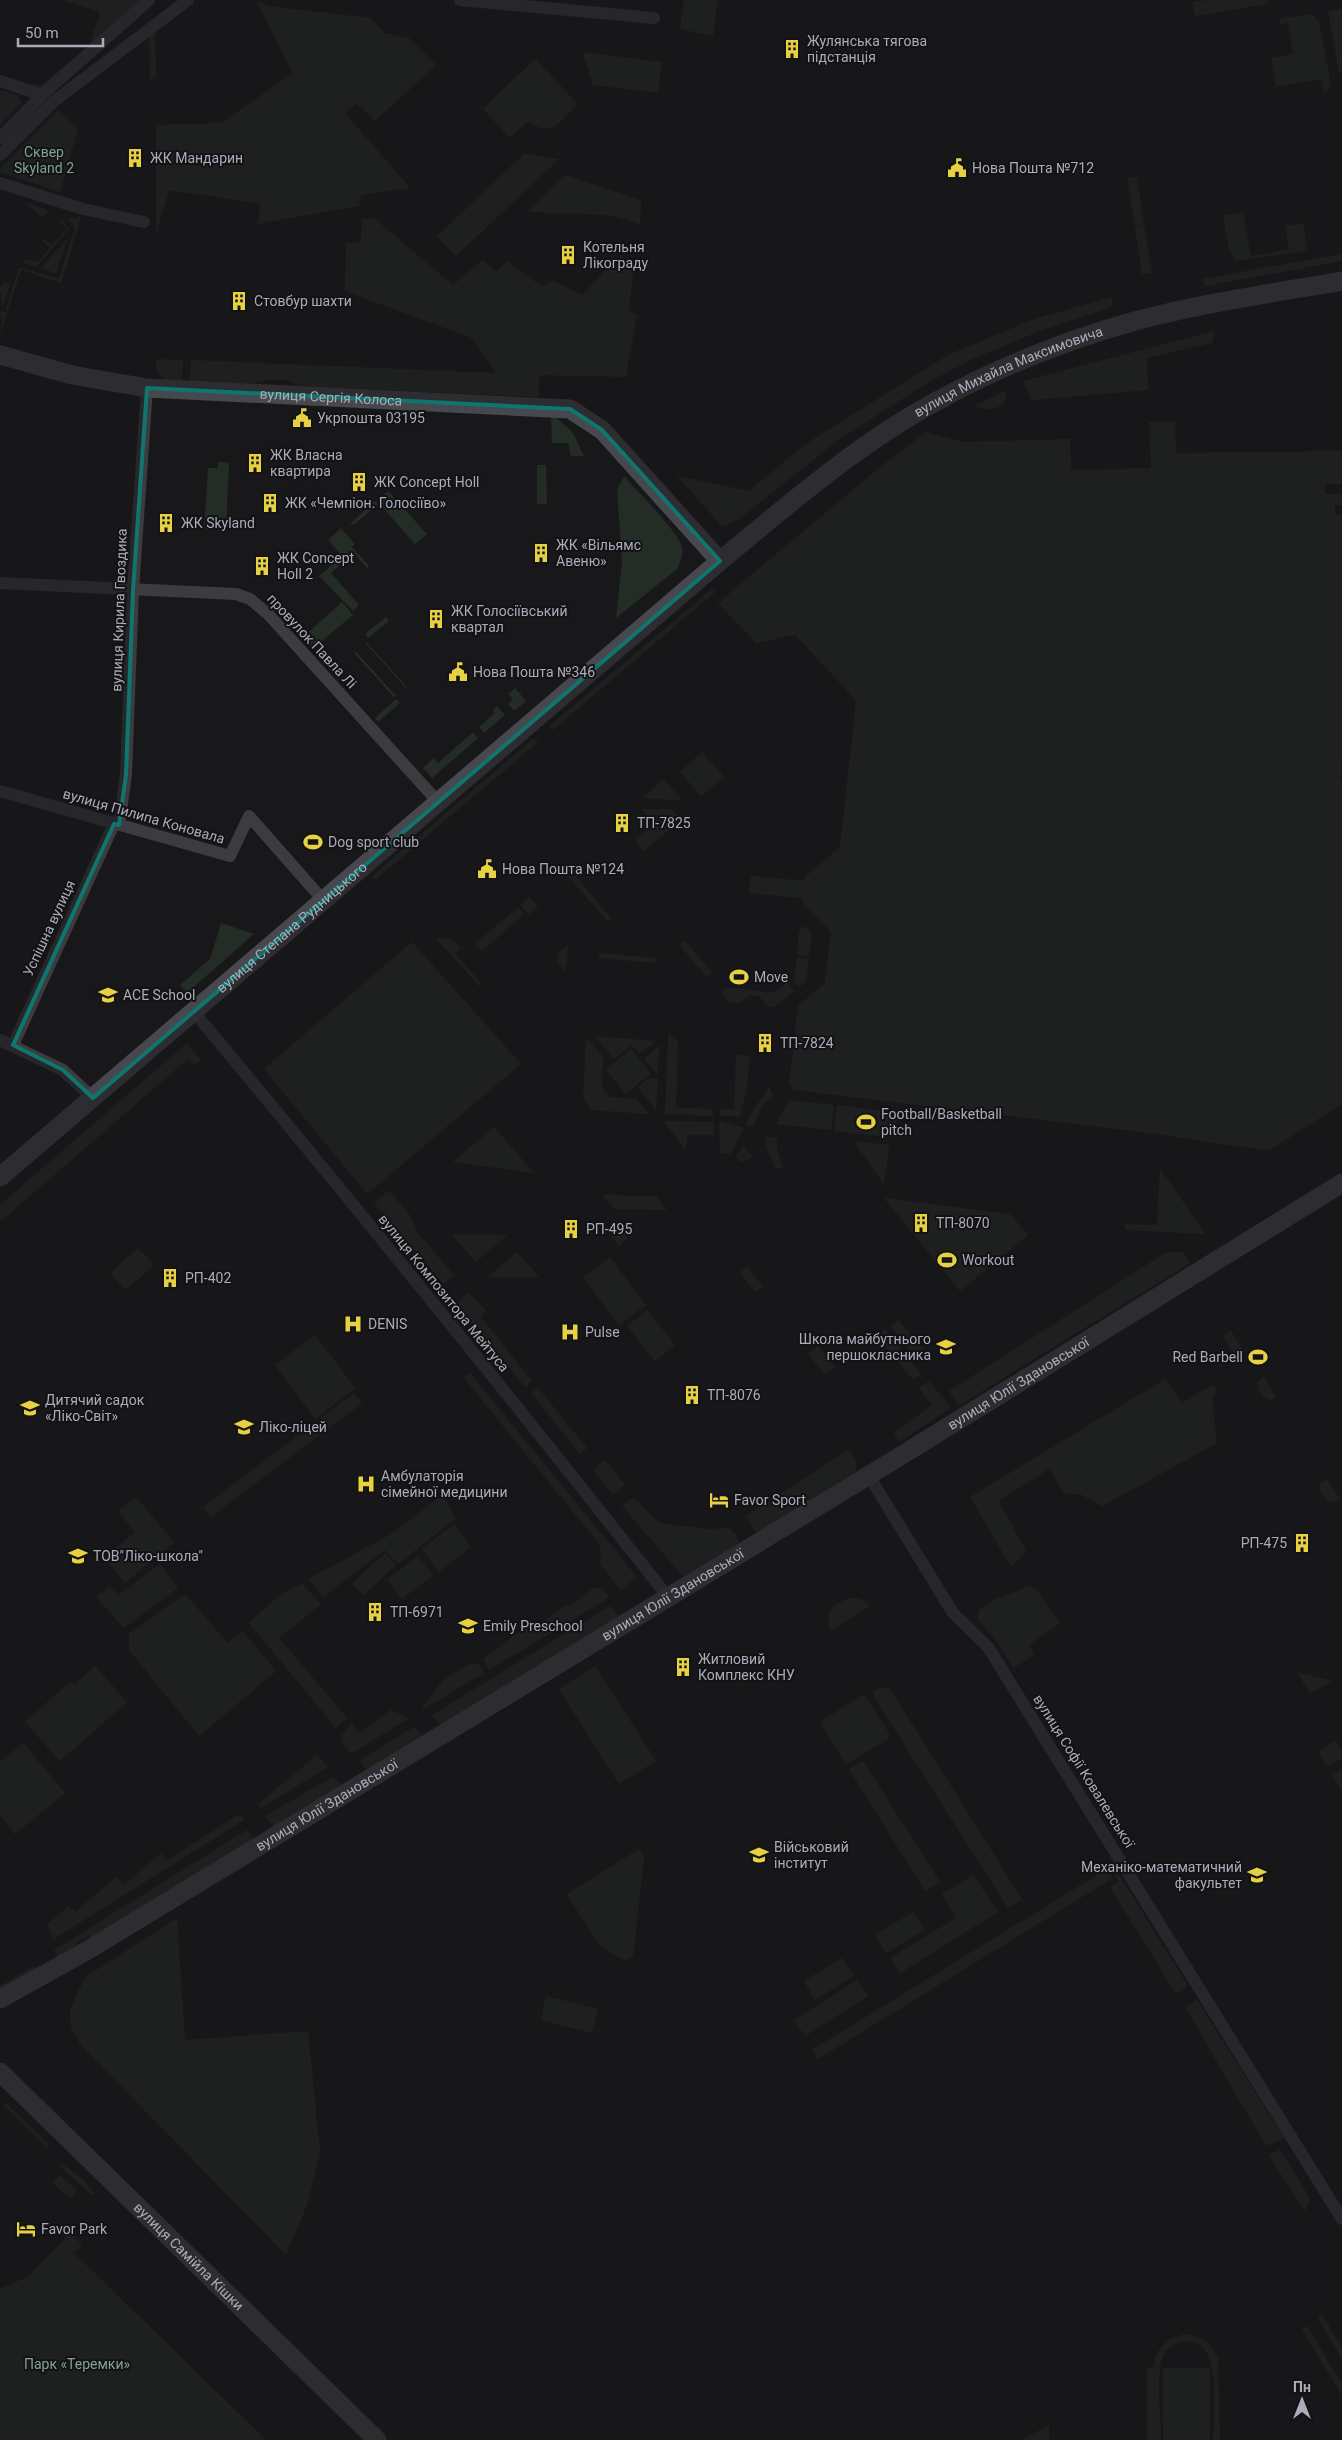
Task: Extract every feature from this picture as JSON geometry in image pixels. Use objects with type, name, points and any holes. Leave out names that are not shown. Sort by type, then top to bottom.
[{"type":"street","points":[[0,138],[42,95],[149,0]]},
{"type":"street","points":[[0,156],[53,102],[188,0]]},
{"type":"street","points":[[460,0],[654,18]]},
{"type":"street","points":[[0,81],[42,95]]},
{"type":"street","points":[[0,183],[83,209],[144,222]]},
{"type":"street","name":"вулиця Михайла Максимовича","points":[[720,560],[794,501],[897,424],[938,400],[1006,368],[1063,344],[1136,321],[1201,306],[1342,281]]},
{"type":"street","name":"вулиця Сергія Колоса","points":[[0,355],[72,375],[147,392],[570,409],[602,430],[720,560]]},
{"type":"street","name":"вулиця Кирила Гвоздика","points":[[116,824],[126,775],[133,590],[147,392]]},
{"type":"street","name":"вулиця Степана Рудницького","points":[[0,1177],[194,1012],[318,895],[439,803],[720,560]]},
{"type":"street","name":"провулок Павла Лі","points":[[0,583],[236,594],[250,598],[273,619],[439,803]]},
{"type":"street","name":"вулиця Пилипа Коновала","points":[[0,791],[230,856],[249,816],[318,895]]},
{"type":"street","name":"Успішна вулиця","points":[[13,1045],[116,824]]},
{"type":"street","name":"вулиця Композитора Мейтуса","points":[[194,1012],[324,1171],[439,1307],[668,1597]]},
{"type":"street","points":[[0,1040],[64,1070],[93,1098]]},
{"type":"street","name":"вулиця Юлії Здановської","points":[[0,2000],[88,1950],[869,1476],[1342,1183]]},
{"type":"street","name":"вулиця Софії Ковалевської","points":[[869,1476],[953,1614],[988,1647],[1342,2219]]},
{"type":"street","name":"вулиця Самійла Кішки","points":[[0,2072],[377,2440]]},
{"type":"highlighted area","points":[[147,388],[570,409],[602,430],[720,561],[93,1098],[63,1070],[13,1045],[114,824],[119,825],[126,775],[133,590]]},
{"type":"green space","points":[[62,0],[144,0],[42,92],[33,89],[34,84],[41,86],[90,44],[100,12]]},
{"type":"green space","points":[[684,0],[718,0],[713,36],[680,29]]},
{"type":"green space","points":[[1208,0],[1269,0],[1266,4],[1195,16],[1193,2]]},
{"type":"green space","points":[[256,1],[269,6],[370,18],[384,33],[409,38],[436,65],[375,121],[357,103],[345,113],[410,188],[361,195],[359,206],[257,224],[261,204],[169,190],[156,233],[156,125],[221,123],[293,73]]},
{"type":"green space","points":[[1342,9],[1342,71],[1339,72],[1328,11]]},
{"type":"green space","points":[[1311,14],[1319,21],[1331,86],[1324,95],[1321,79],[1276,86],[1271,58],[1293,54],[1288,23],[1280,24],[1279,19]]},
{"type":"green space","points":[[155,31],[156,76],[150,81],[149,36]]},
{"type":"green space","points":[[583,52],[662,62],[658,93],[593,85]]},
{"type":"green space","points":[[535,59],[578,104],[556,126],[544,128],[527,122],[510,138],[483,109]]},
{"type":"green space","points":[[0,90],[18,95],[22,102],[0,125]]},
{"type":"green space","name":"Сквер Skyland 2","points":[[58,110],[78,129],[60,192],[0,172],[0,169]]},
{"type":"green space","points":[[524,154],[559,159],[456,256],[437,236]]},
{"type":"green space","points":[[565,175],[641,200],[640,224],[610,215],[527,212]]},
{"type":"green space","points":[[1137,177],[1144,224],[1135,226],[1127,178]]},
{"type":"green space","points":[[25,202],[49,211],[42,218]]},
{"type":"green space","points":[[1243,212],[1251,256],[1289,250],[1285,226],[1303,223],[1307,249],[1236,261],[1229,249],[1223,216]]},
{"type":"green space","points":[[79,216],[81,217],[61,283],[21,270],[0,335],[3,317],[0,316],[0,311],[5,312],[19,267],[59,279],[75,227],[69,220],[70,217],[78,219]]},
{"type":"green space","points":[[362,218],[375,219],[453,285],[483,260],[496,271],[507,261],[541,286],[554,281],[582,295],[621,255],[633,272],[629,311],[637,315],[626,377],[540,375],[538,397],[300,386],[289,381],[276,380],[252,384],[190,382],[191,360],[496,373],[472,338],[345,291],[346,243],[361,243]]},
{"type":"green space","points":[[61,220],[69,229],[36,267],[23,263],[26,259],[37,262],[50,248],[42,241],[45,239],[52,245],[67,229],[59,222]]},
{"type":"green space","points":[[1144,225],[1152,273],[1142,274],[1135,227]]},
{"type":"green space","points":[[68,238],[56,273],[41,268]]},
{"type":"green space","points":[[1342,254],[1342,261],[1205,286],[1202,279]]},
{"type":"green space","points":[[4,282],[10,284],[2,308],[0,287]]},
{"type":"green space","points":[[1112,297],[1113,307],[1042,330],[970,360],[927,383],[837,441],[739,519],[727,525],[721,525],[677,476],[749,491],[804,445],[948,355],[1034,319]]},
{"type":"green space","points":[[1215,331],[1212,343],[1147,358],[1148,390],[1031,400],[1023,381]]},
{"type":"green space","points":[[156,359],[183,360],[182,381],[162,378],[157,371]]},
{"type":"green space","points":[[1006,390],[1005,402],[998,407],[987,409],[975,406]]},
{"type":"green space","points":[[551,417],[556,417],[573,433],[584,456],[571,456],[568,443],[552,443]]},
{"type":"green space","points":[[1175,421],[1176,453],[1342,451],[1342,484],[1325,484],[1325,494],[1342,494],[1342,505],[1335,505],[1335,515],[1342,515],[1342,765],[1340,781],[1342,780],[1342,1104],[1268,1151],[1150,1133],[794,1090],[789,1084],[798,1006],[825,983],[831,932],[802,903],[802,898],[749,893],[751,876],[804,881],[805,877],[840,847],[856,700],[795,635],[756,643],[718,603],[879,468],[926,432],[963,442],[1070,439],[1071,470],[1151,468],[1149,422]]},
{"type":"green space","points":[[218,462],[229,463],[226,531],[204,529],[208,468],[218,468]]},
{"type":"green space","points":[[537,465],[546,465],[547,504],[537,504]]},
{"type":"green space","points":[[624,476],[673,531],[682,547],[682,553],[677,569],[616,618],[622,562],[617,490]]},
{"type":"green space","points":[[388,491],[427,534],[415,544],[377,501]]},
{"type":"green space","points":[[375,501],[378,504],[355,524],[350,524]]},
{"type":"green space","points":[[341,528],[355,544],[352,547],[369,566],[367,568],[354,553],[331,573],[359,605],[353,611],[319,576],[342,556],[328,540]]},
{"type":"green space","points":[[712,589],[715,592],[553,730],[549,726]]},
{"type":"green space","points":[[342,602],[353,615],[312,649],[293,628],[294,625],[304,636]]},
{"type":"green space","points":[[386,617],[389,621],[368,638],[365,634]]},
{"type":"green space","points":[[366,644],[407,687],[406,688]]},
{"type":"green space","points":[[356,652],[396,696],[394,697],[354,653]]},
{"type":"green space","points":[[515,688],[526,701],[514,711],[508,704],[513,699],[508,694]]},
{"type":"green space","points":[[396,699],[400,703],[378,722],[375,718]]},
{"type":"green space","points":[[497,706],[505,715],[484,733],[479,727],[495,713],[493,710]]},
{"type":"green space","points":[[473,732],[478,738],[432,778],[423,768],[434,758],[438,763]]},
{"type":"green space","points":[[534,738],[538,742],[375,880],[372,876]]},
{"type":"green space","points":[[702,752],[724,777],[701,796],[680,772]]},
{"type":"green space","points":[[663,779],[683,801],[643,798]]},
{"type":"green space","points":[[641,809],[673,810],[681,820],[644,851],[635,840],[651,827],[651,819]]},
{"type":"green space","points":[[565,864],[612,919],[608,922],[560,867]]},
{"type":"green space","points":[[529,897],[538,907],[529,915],[520,905]]},
{"type":"green space","points":[[518,907],[524,914],[482,951],[475,944]]},
{"type":"green space","points":[[221,923],[254,934],[187,993],[180,985],[210,959]]},
{"type":"green space","points":[[805,926],[812,932],[809,956],[797,955],[799,931]]},
{"type":"green space","points":[[436,938],[453,939],[461,948],[455,954],[482,984],[479,986]]},
{"type":"green space","points":[[685,941],[712,972],[707,977],[680,946]]},
{"type":"green space","points":[[412,942],[521,1064],[367,1194],[264,1069]]},
{"type":"green space","points":[[568,945],[566,972],[557,961],[557,954]]},
{"type":"green space","points":[[599,953],[657,958],[656,963],[599,958]]},
{"type":"green space","points":[[797,957],[809,959],[806,982],[799,987],[794,981]]},
{"type":"green space","points":[[787,982],[794,991],[776,1006],[769,1007],[760,997],[750,995],[739,1003],[730,1003],[721,992],[727,987],[773,993]]},
{"type":"green space","points":[[668,1034],[678,1041],[676,1108],[713,1109],[713,1116],[665,1114]]},
{"type":"green space","points":[[595,1036],[655,1041],[640,1054],[631,1045],[614,1059]]},
{"type":"green space","points":[[586,1037],[603,1057],[602,1087],[610,1097],[636,1099],[649,1114],[592,1110],[583,1099]]},
{"type":"green space","points":[[187,1043],[201,1060],[194,1065],[188,1059],[0,1222],[0,1205]]},
{"type":"green space","points":[[660,1045],[657,1074],[644,1059]]},
{"type":"green space","points":[[631,1049],[651,1073],[626,1094],[606,1070]]},
{"type":"green space","points":[[736,1055],[750,1056],[746,1092],[740,1117],[720,1116],[720,1109],[734,1109]]},
{"type":"green space","points":[[649,1078],[658,1078],[656,1110],[639,1089],[639,1086]]},
{"type":"green space","points":[[769,1086],[773,1096],[761,1107],[753,1127],[745,1124]]},
{"type":"green space","points":[[790,1100],[834,1105],[831,1130],[776,1124]]},
{"type":"green space","name":"Football/Basketball pitch","points":[[837,1105],[898,1113],[895,1138],[834,1131]]},
{"type":"green space","points":[[664,1121],[714,1122],[714,1135],[687,1135],[686,1151]]},
{"type":"green space","points":[[719,1121],[744,1128],[730,1154],[720,1153]]},
{"type":"green space","points":[[494,1127],[534,1173],[453,1162]]},
{"type":"green space","points":[[766,1137],[777,1138],[777,1150],[783,1168],[775,1168],[766,1147]]},
{"type":"green space","points":[[854,1141],[889,1145],[884,1185]]},
{"type":"green space","points":[[743,1145],[753,1157],[741,1162],[736,1157]]},
{"type":"green space","points":[[1160,1168],[1205,1234],[1125,1230],[1125,1224],[1157,1225]]},
{"type":"green space","points":[[389,1190],[412,1218],[416,1231],[454,1275],[444,1284],[374,1203]]},
{"type":"green space","points":[[603,1195],[656,1196],[667,1210],[614,1209]]},
{"type":"green space","points":[[884,1198],[1010,1214],[1028,1235],[960,1291]]},
{"type":"green space","points":[[621,1229],[628,1238],[619,1246],[611,1237]]},
{"type":"green space","points":[[452,1235],[507,1235],[476,1262]]},
{"type":"green space","points":[[138,1248],[154,1265],[126,1290],[110,1273]]},
{"type":"green space","points":[[517,1252],[539,1277],[488,1277]]},
{"type":"green space","points":[[1167,1252],[1183,1252],[1190,1263],[958,1406],[949,1391]]},
{"type":"green space","points":[[610,1257],[646,1305],[619,1325],[583,1277]]},
{"type":"green space","points":[[747,1266],[763,1287],[755,1292],[740,1272]]},
{"type":"green space","points":[[469,1293],[486,1311],[481,1317],[532,1381],[525,1387],[457,1304]]},
{"type":"green space","points":[[647,1310],[675,1345],[655,1361],[627,1326]]},
{"type":"green space","points":[[898,1320],[925,1351],[923,1353],[913,1353],[890,1327]]},
{"type":"green space","points":[[885,1329],[921,1374],[913,1380],[877,1336]]},
{"type":"green space","points":[[1231,1331],[1243,1350],[1242,1354],[1234,1354],[1223,1336]]},
{"type":"green space","points":[[315,1335],[355,1388],[315,1419],[275,1365]]},
{"type":"green space","points":[[818,1346],[835,1367],[825,1375],[808,1354]]},
{"type":"green space","points":[[470,1373],[637,1577],[621,1590],[601,1565],[600,1545],[464,1378]]},
{"type":"green space","points":[[1264,1377],[1276,1397],[1271,1400],[1262,1396],[1258,1388],[1258,1381]]},
{"type":"green space","points":[[1165,1379],[1182,1403],[1214,1384],[1217,1392],[1212,1396],[1217,1443],[1102,1506],[1080,1494],[1065,1494],[1049,1469],[999,1501],[1026,1551],[1011,1567],[970,1497]]},
{"type":"green space","points":[[929,1381],[951,1408],[899,1442],[894,1433],[932,1405],[919,1388]]},
{"type":"green space","points":[[538,1388],[587,1448],[580,1454],[531,1393]]},
{"type":"green space","points":[[354,1393],[362,1403],[211,1517],[203,1507]]},
{"type":"green space","points":[[848,1450],[856,1460],[855,1472],[759,1531],[755,1531],[746,1516]]},
{"type":"green space","points":[[605,1460],[625,1485],[613,1495],[593,1470]]},
{"type":"green space","points":[[1327,1479],[1339,1499],[1334,1502],[1327,1501],[1320,1490],[1320,1484]]},
{"type":"green space","points":[[442,1495],[456,1518],[398,1564],[385,1550],[323,1597],[309,1579],[393,1533]]},
{"type":"green space","points":[[136,1497],[174,1542],[125,1583],[104,1558],[135,1532],[118,1511]]},
{"type":"green space","points":[[632,1498],[635,1498],[654,1519],[664,1524],[710,1529],[728,1528],[736,1534],[738,1544],[687,1576],[682,1575],[622,1506]]},
{"type":"green space","points":[[454,1524],[471,1547],[439,1572],[422,1549]]},
{"type":"green space","points":[[385,1553],[396,1565],[363,1595],[352,1583]]},
{"type":"green space","points":[[418,1556],[433,1575],[402,1599],[387,1580]]},
{"type":"green space","points":[[160,1564],[178,1588],[124,1628],[96,1597],[109,1586],[119,1595]]},
{"type":"green space","points":[[303,1584],[321,1604],[279,1638],[347,1718],[336,1728],[249,1623],[282,1593]]},
{"type":"green space","points":[[1030,1586],[1037,1590],[1060,1623],[1029,1645],[1034,1655],[1013,1668],[997,1642],[978,1619],[979,1610],[995,1599]]},
{"type":"green space","points":[[594,1587],[601,1588],[610,1597],[489,1670],[483,1659],[534,1621],[539,1626],[564,1606],[571,1606]]},
{"type":"green space","points":[[185,1594],[228,1643],[243,1631],[276,1671],[199,1736],[129,1650],[129,1634]]},
{"type":"green space","points":[[852,1598],[861,1599],[870,1606],[831,1631],[829,1618],[832,1609],[840,1602]]},
{"type":"green space","points":[[610,1606],[622,1620],[451,1725],[440,1725],[432,1715]]},
{"type":"green space","points":[[472,1663],[479,1664],[484,1673],[424,1709],[422,1707],[444,1680]]},
{"type":"green space","points":[[95,1666],[127,1702],[60,1761],[25,1722],[71,1681],[74,1685]]},
{"type":"green space","points":[[595,1666],[656,1761],[619,1784],[559,1689]]},
{"type":"green space","points":[[1297,1672],[1332,1681],[1310,1694]]},
{"type":"green space","points":[[882,1687],[890,1689],[1022,1899],[1008,1908],[874,1697],[874,1691]]},
{"type":"green space","points":[[864,1694],[889,1733],[888,1739],[846,1764],[820,1722]]},
{"type":"green space","points":[[391,1710],[409,1718],[351,1754],[341,1741],[341,1736],[352,1724],[359,1733]]},
{"type":"green space","points":[[414,1727],[421,1734],[417,1743],[369,1773],[360,1760]]},
{"type":"green space","points":[[1335,1741],[1342,1752],[1342,1758],[1327,1767],[1318,1752]]},
{"type":"green space","points":[[23,1743],[65,1793],[15,1834],[0,1816],[0,1762]]},
{"type":"green space","points":[[317,1755],[328,1767],[261,1808],[258,1804]]},
{"type":"green space","points":[[863,1761],[940,1882],[925,1891],[849,1769]]},
{"type":"green space","points":[[1342,1769],[1342,1790],[1341,1790],[1332,1775]]},
{"type":"green space","points":[[333,1777],[342,1785],[275,1828],[265,1816]]},
{"type":"green space","points":[[236,1816],[241,1816],[244,1820],[52,1940],[52,1934],[47,1924],[69,1906],[75,1912],[117,1877],[124,1885],[161,1853],[167,1861]]},
{"type":"green space","points":[[247,1830],[254,1841],[92,1941],[89,1936],[75,1944],[78,1949],[60,1959],[54,1950]]},
{"type":"green space","points":[[639,1849],[644,1857],[633,1957],[624,1960],[599,1945],[567,1894]]},
{"type":"green space","points":[[1114,1867],[1188,1986],[1176,1994],[1110,1887],[1119,1882],[1111,1869]]},
{"type":"green space","points":[[1107,1869],[1113,1878],[818,2059],[812,2050]]},
{"type":"green space","points":[[973,1875],[998,1912],[900,1973],[890,1958],[956,1918],[942,1894]]},
{"type":"green space","points":[[913,1912],[925,1930],[886,1953],[875,1935]]},
{"type":"green space","points":[[177,1918],[185,2040],[308,2031],[320,2152],[307,2205],[286,2255],[80,2044],[71,2028],[70,2011],[77,1993],[87,1976]]},
{"type":"green space","points":[[842,1958],[854,1976],[815,2000],[804,1981]]},
{"type":"green space","points":[[35,1965],[37,1972],[0,1993],[0,1986]]},
{"type":"green space","points":[[857,1980],[868,1996],[805,2036],[794,2020]]},
{"type":"green space","points":[[546,1996],[598,2009],[592,2033],[541,2020]]},
{"type":"green space","points":[[1197,2000],[1284,2138],[1266,2146],[1185,2007]]},
{"type":"green space","points":[[5,2102],[50,2145],[47,2148],[3,2105]]},
{"type":"green space","points":[[1280,2149],[1310,2198],[1305,2211],[1269,2156]]},
{"type":"green space","points":[[61,2164],[83,2180],[94,2192],[92,2195],[59,2166]]},
{"type":"green space","points":[[60,2175],[77,2191],[70,2199],[53,2183]]},
{"type":"green space","name":"Парк «Теремки»","points":[[70,2233],[82,2245],[74,2253],[266,2440],[0,2440],[0,2289],[29,2276]]},
{"type":"green space","points":[[1322,2314],[1342,2348],[1342,2359],[1318,2318]]},
{"type":"green space","points":[[1307,2326],[1342,2385],[1342,2395],[1302,2329]]},
{"type":"green space","points":[[1186,2334],[1206,2340],[1218,2357],[1220,2440],[1213,2440],[1214,2378],[1210,2362],[1205,2350],[1195,2342],[1181,2342],[1175,2344],[1167,2351],[1163,2356],[1160,2367],[1161,2440],[1147,2440],[1147,2368],[1153,2367],[1154,2360],[1164,2344],[1173,2338]]},
{"type":"green space","points":[[1163,2368],[1210,2368],[1210,2440],[1163,2440]]},
{"type":"green space","points":[[1049,2425],[1049,2440],[1022,2440]]},
{"type":"place","name":"Жулянська тягова підстанція","points":[[792,49]]},
{"type":"place","name":"ЖК Мандарин","points":[[135,158]]},
{"type":"place","name":"Нова Пошта №712","points":[[957,168]]},
{"type":"place","name":"Котельня Лікограду","points":[[568,255]]},
{"type":"place","name":"Cтовбур шахти","points":[[239,301]]},
{"type":"place","name":"Укрпошта 03195","points":[[302,418]]},
{"type":"place","name":"ЖК Власна квартира","points":[[255,463]]},
{"type":"place","name":"ЖК Concept Holl","points":[[359,482]]},
{"type":"place","name":"ЖК «Чемпіон. Голосіїво»","points":[[270,503]]},
{"type":"place","name":"ЖК Skyland","points":[[166,523]]},
{"type":"place","name":"ЖК «Вільямс Авеню»","points":[[541,553]]},
{"type":"place","name":"ЖК Concept Holl 2","points":[[262,566]]},
{"type":"place","name":"ЖК Голосіївський квартал","points":[[436,619]]},
{"type":"place","name":"Нова Пошта №346","points":[[458,672]]},
{"type":"place","name":"ТП-7825","points":[[622,823]]},
{"type":"place","name":"Dog sport club","points":[[313,842]]},
{"type":"place","name":"Нова Пошта №124","points":[[487,869]]},
{"type":"place","name":"Move","points":[[739,977]]},
{"type":"place","name":"ACE School","points":[[108,995]]},
{"type":"place","name":"ТП-7824","points":[[765,1043]]},
{"type":"place","name":"Football/Basketball pitch","points":[[866,1122]]},
{"type":"place","name":"ТП-8070","points":[[921,1223]]},
{"type":"place","name":"РП-495","points":[[571,1229]]},
{"type":"place","name":"Workout","points":[[947,1260]]},
{"type":"place","name":"РП-402","points":[[170,1278]]},
{"type":"place","name":"DENIS","points":[[353,1324]]},
{"type":"place","name":"Pulse","points":[[570,1332]]},
{"type":"place","name":"Школа майбутнього першокласника","points":[[946,1347]]},
{"type":"place","name":"Red Barbell","points":[[1258,1357]]},
{"type":"place","name":"ТП-8076","points":[[692,1395]]},
{"type":"place","name":"Дитячий садок «Ліко-Світ»","points":[[30,1408]]},
{"type":"place","name":"Ліко-ліцей","points":[[244,1427]]},
{"type":"place","name":"Амбулаторія сімейної медицини","points":[[366,1484]]},
{"type":"place","name":"Favor Sport","points":[[719,1500]]},
{"type":"place","name":"РП-475","points":[[1302,1543]]},
{"type":"place","name":"ТОВ\"Ліко-школа\"","points":[[78,1556]]},
{"type":"place","name":"ТП-6971","points":[[375,1612]]},
{"type":"place","name":"Emily Preschool","points":[[468,1626]]},
{"type":"place","name":"Житловий Комплекс КНУ","points":[[683,1667]]},
{"type":"place","name":"Військовий інститут","points":[[759,1855]]},
{"type":"place","name":"Механіко-математичний факультет","points":[[1257,1875]]},
{"type":"place","name":"Favor Park","points":[[26,2229]]}]
